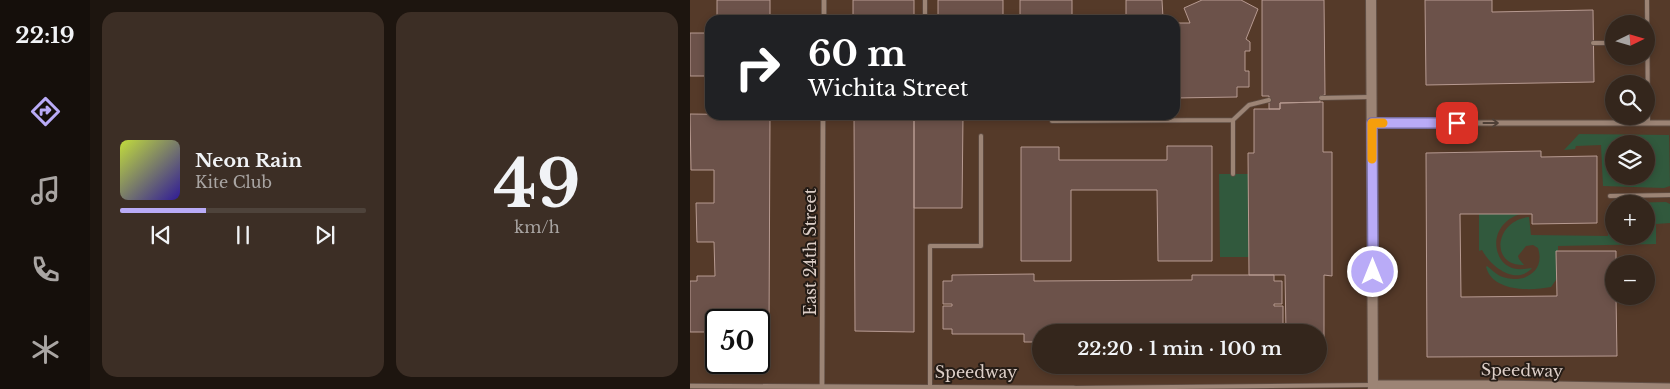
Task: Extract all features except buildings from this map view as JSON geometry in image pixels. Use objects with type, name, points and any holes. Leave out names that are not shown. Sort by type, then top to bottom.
[{"type":"main road","points":[[1371,0],[1373,387]]},
{"type":"street","points":[[824,0],[824,15]]},
{"type":"street","name":"East 24th Street","points":[[822,388],[823,120]]},
{"type":"street","points":[[1372,123],[1605,123]]},
{"type":"street","points":[[1655,123],[1670,123]]},
{"type":"street","name":"Speedway","points":[[1373,387],[1480,385],[1670,388]]},
{"type":"street","name":"Speedway","points":[[690,386],[1074,388]]},
{"type":"lane","points":[[925,0],[925,15]]},
{"type":"lane","points":[[1648,0],[1648,15]]},
{"type":"lane","points":[[1593,43],[1605,43]]},
{"type":"lane","points":[[1321,98],[1372,97]]},
{"type":"lane","points":[[1052,121],[1233,120],[1249,105],[1269,100]]},
{"type":"lane","points":[[1233,120],[1233,174]]},
{"type":"lane","points":[[930,386],[930,246],[981,246],[981,136]]},
{"type":"lane","points":[[1655,195],[1670,195]]},
{"type":"lane","name":"Speedway","points":[[1074,388],[1373,387]]},
{"type":"shaded area","points":[[690,0],[1670,0],[1670,389],[690,389]]},
{"type":"green space","points":[[1579,134],[1669,135],[1670,186],[1664,188],[1603,186],[1601,145],[1576,146],[1575,149],[1564,150]]},
{"type":"green space","points":[[1219,174],[1248,174],[1249,257],[1220,257]]},
{"type":"green space","points":[[1655,202],[1666,202],[1670,204],[1670,223],[1656,224],[1655,244]]},
{"type":"green space","points":[[1479,214],[1520,214],[1507,221],[1499,231],[1496,244],[1497,251],[1502,261],[1510,267],[1515,269],[1532,268],[1526,273],[1512,275],[1491,263],[1482,250],[1479,251]]},
{"type":"green space","points":[[1529,217],[1531,235],[1605,236],[1605,245],[1607,245],[1558,246],[1558,277],[1551,287],[1533,289],[1513,288],[1496,281],[1490,275],[1487,266],[1500,276],[1516,279],[1524,278],[1535,270],[1539,264],[1540,257],[1538,248],[1533,245],[1526,246],[1518,256],[1524,265],[1513,263],[1505,258],[1501,251],[1503,234],[1509,226],[1518,220]]},
{"type":"slow traffic","points":[[1372,159],[1372,123],[1383,123]]},
{"type":"route","points":[[1373,272],[1372,123],[1457,123]]}]
